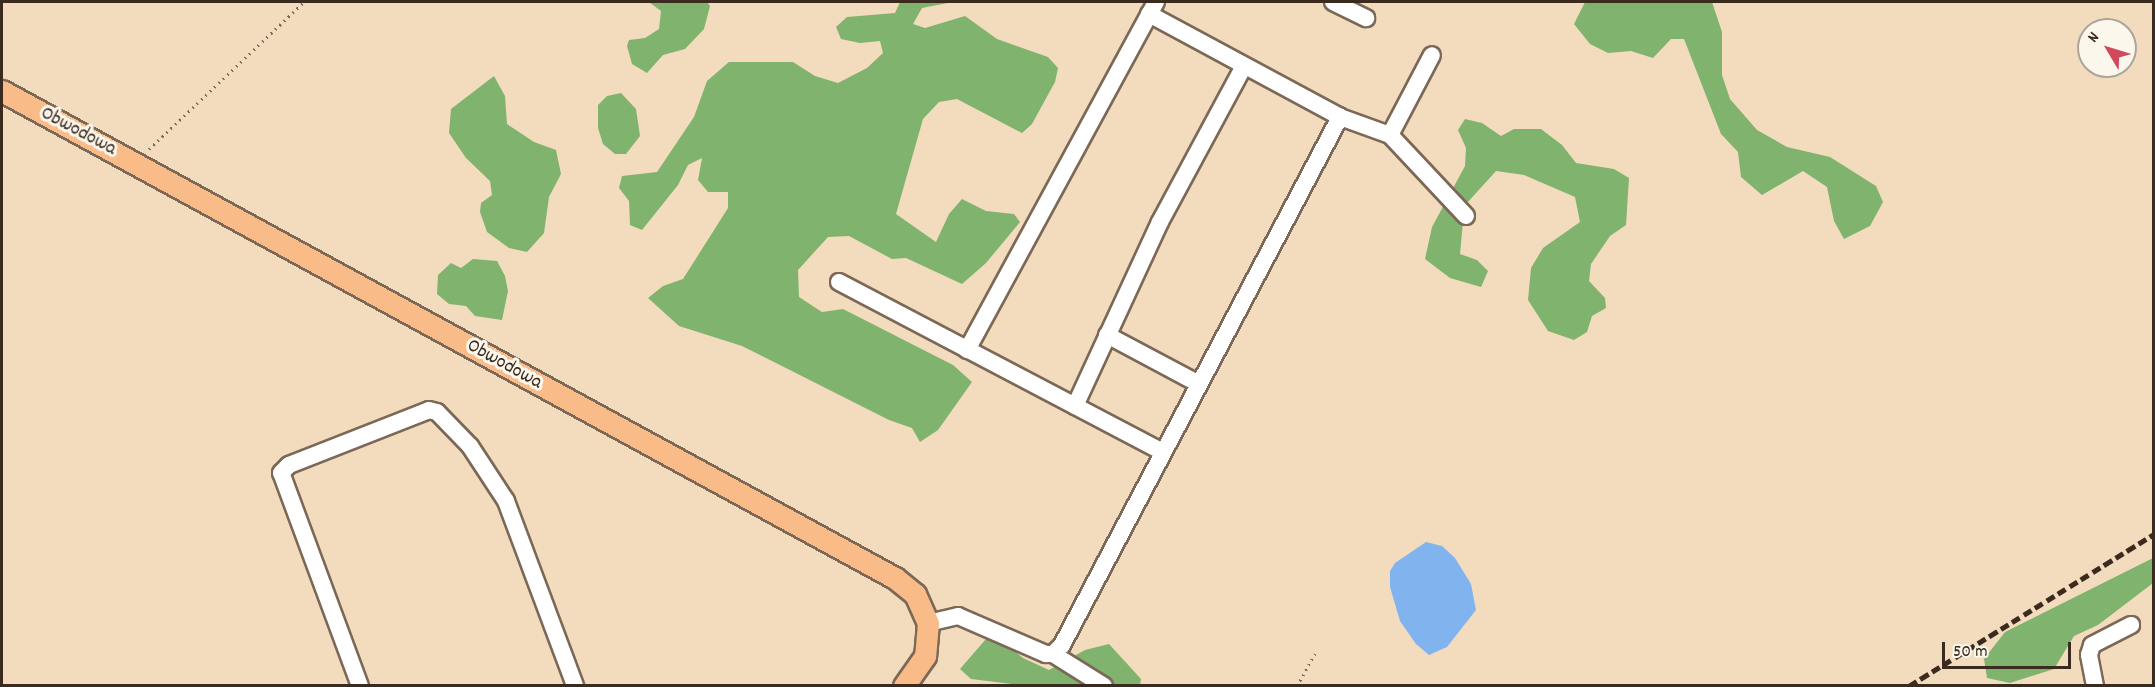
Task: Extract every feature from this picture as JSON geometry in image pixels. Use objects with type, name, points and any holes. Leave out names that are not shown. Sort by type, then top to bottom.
[{"type":"main road","name":"Obwodowa","points":[[2,91],[895,578],[915,594],[928,622],[925,656],[904,686]]},
{"type":"lane","points":[[1333,2],[1366,18]]},
{"type":"lane","points":[[967,350],[1153,8],[1244,66],[1341,117],[1390,135],[1466,216]]},
{"type":"lane","points":[[1390,135],[1432,55]]},
{"type":"lane","points":[[1076,406],[1160,222],[1244,66]]},
{"type":"lane","points":[[1053,654],[1068,634],[1341,117]]},
{"type":"lane","points":[[839,282],[1163,452]]},
{"type":"lane","points":[[1107,335],[1199,384]]},
{"type":"lane","points":[[360,686],[282,483],[281,473],[289,465],[429,410],[437,412],[470,446],[506,501],[575,686]]},
{"type":"lane","points":[[928,622],[958,616],[1019,644],[1053,654],[1104,686]]},
{"type":"lane","points":[[2095,686],[2089,655],[2092,645],[2131,626]]},
{"type":"path","points":[[135,164],[304,2]]},
{"type":"path","points":[[1297,686],[1316,654]]},
{"type":"green space","points":[[649,2],[707,2],[710,6],[704,29],[685,49],[663,55],[647,73],[632,64],[627,46],[629,40],[645,38],[659,29],[661,11]]},
{"type":"green space","points":[[900,2],[953,2],[922,8],[913,24],[925,28],[965,16],[997,39],[1048,57],[1058,68],[1055,82],[1032,124],[1022,133],[957,99],[939,102],[923,119],[896,214],[936,242],[949,214],[962,199],[986,211],[1014,214],[1020,222],[986,263],[962,284],[906,258],[892,259],[849,236],[828,237],[798,270],[799,297],[822,312],[843,309],[953,365],[972,382],[938,430],[920,442],[912,428],[889,420],[742,346],[679,326],[648,298],[663,286],[683,279],[728,208],[728,192],[708,192],[698,180],[702,158],[688,165],[678,185],[642,230],[630,225],[629,201],[619,188],[622,176],[657,172],[694,117],[707,81],[729,62],[793,62],[815,76],[838,83],[867,68],[883,53],[880,41],[860,43],[841,39],[836,27],[847,17],[895,13]]},
{"type":"green space","points":[[1585,2],[1712,2],[1722,32],[1722,75],[1730,99],[1757,130],[1787,147],[1830,157],[1876,186],[1883,202],[1870,226],[1844,239],[1834,221],[1827,187],[1803,171],[1762,195],[1741,177],[1738,152],[1721,134],[1684,39],[1671,39],[1653,58],[1631,51],[1608,53],[1590,44],[1574,24]]},
{"type":"green space","points":[[494,76],[505,96],[507,124],[534,142],[556,150],[561,174],[549,197],[544,233],[527,252],[509,248],[487,232],[480,212],[481,203],[492,195],[490,181],[466,158],[449,133],[451,109]]},
{"type":"green space","points":[[621,93],[636,109],[640,136],[626,154],[615,154],[603,144],[598,128],[598,105],[607,96]]},
{"type":"green space","points":[[1465,119],[1482,123],[1501,136],[1514,129],[1541,129],[1562,145],[1576,163],[1614,169],[1629,178],[1626,225],[1610,236],[1591,264],[1589,281],[1605,298],[1606,308],[1592,316],[1587,332],[1574,340],[1548,331],[1528,300],[1531,268],[1543,248],[1580,222],[1575,197],[1524,175],[1496,171],[1457,214],[1463,222],[1460,254],[1477,260],[1488,271],[1481,287],[1450,278],[1425,259],[1432,227],[1465,166],[1466,148],[1458,130]]},
{"type":"green space","points":[[473,259],[497,261],[505,276],[508,291],[502,320],[475,316],[466,306],[449,304],[437,294],[438,275],[451,263],[461,268]]},
{"type":"green space","points":[[2153,558],[2153,583],[2098,625],[2074,636],[2054,669],[2010,683],[1987,678],[1984,659],[2005,632]]},
{"type":"green space","points":[[992,632],[1023,658],[1049,670],[1085,650],[1109,644],[1141,679],[1140,685],[1020,685],[971,679],[960,669]]},
{"type":"water","points":[[1426,542],[1442,546],[1455,558],[1471,584],[1476,610],[1447,647],[1429,655],[1416,644],[1400,621],[1390,587],[1390,571],[1395,563]]},
{"type":"railway","points":[[1909,686],[2154,534]]}]
